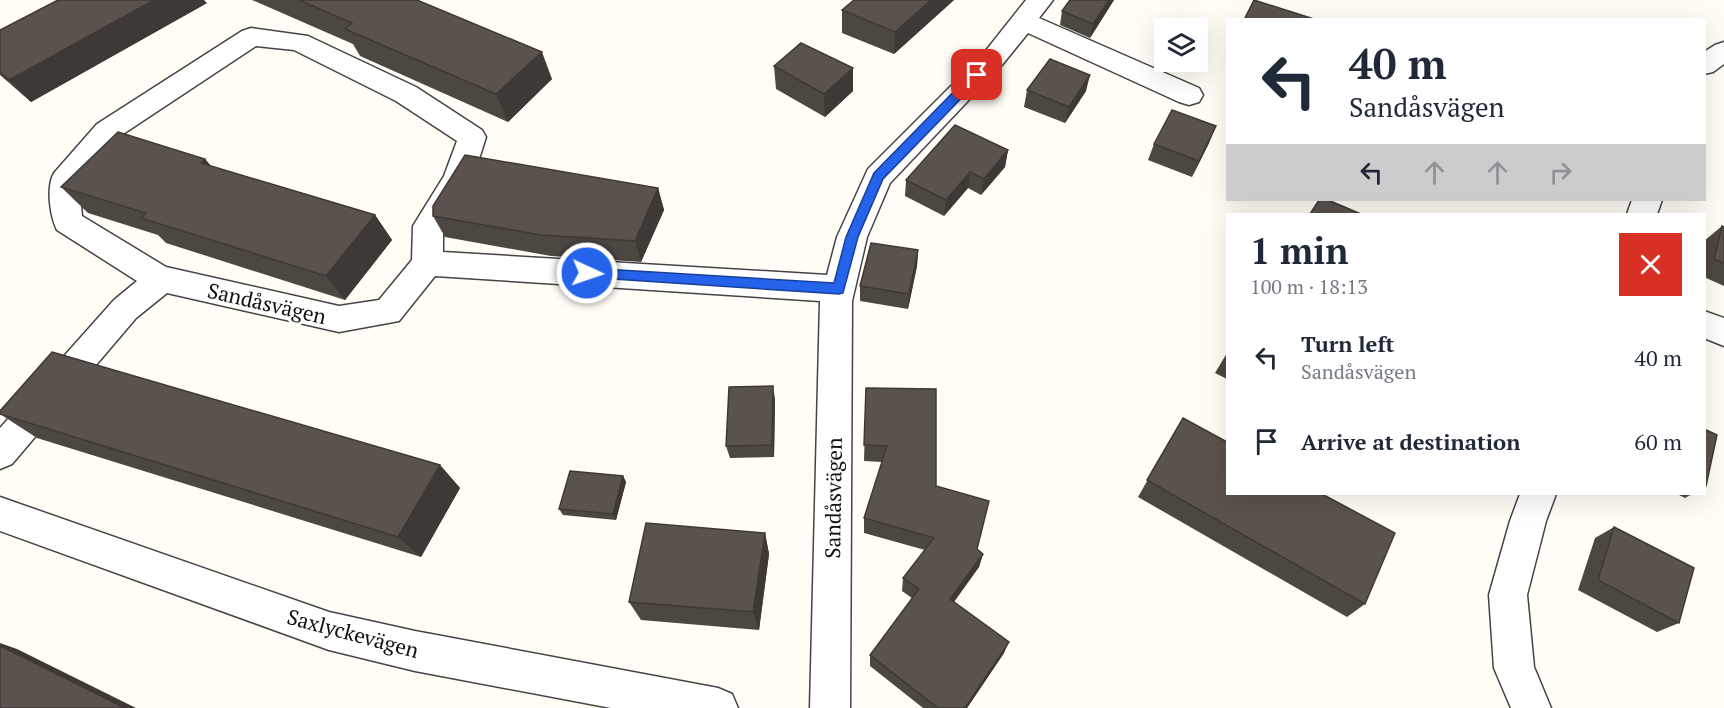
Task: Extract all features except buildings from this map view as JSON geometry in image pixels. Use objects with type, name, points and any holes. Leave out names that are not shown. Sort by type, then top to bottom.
[{"type":"street","name":"Sandåsvägen","points":[[830,708],[836,301],[852,237],[878,177],[993,59],[1032,11],[1189,95]]},
{"type":"street","name":"Sandåsvägen","points":[[251,37],[299,42],[406,94],[472,137],[458,178],[428,226],[427,263],[388,312],[339,319],[161,280],[68,222],[64,181],[107,132],[251,37]]},
{"type":"street","points":[[1706,64],[1724,51]]},
{"type":"street","points":[[427,263],[839,289]]},
{"type":"street","points":[[0,453],[125,309],[161,280]]},
{"type":"street","points":[[1706,325],[1724,332]]},
{"type":"street","points":[[1532,708],[1514,668],[1508,596],[1528,521],[1538,495]]},
{"type":"street","name":"Saxlyckevägen","points":[[0,514],[329,631],[415,651],[714,708]]},
{"type":"route","points":[[587,273],[839,289],[852,237],[878,177],[977,75]]}]
